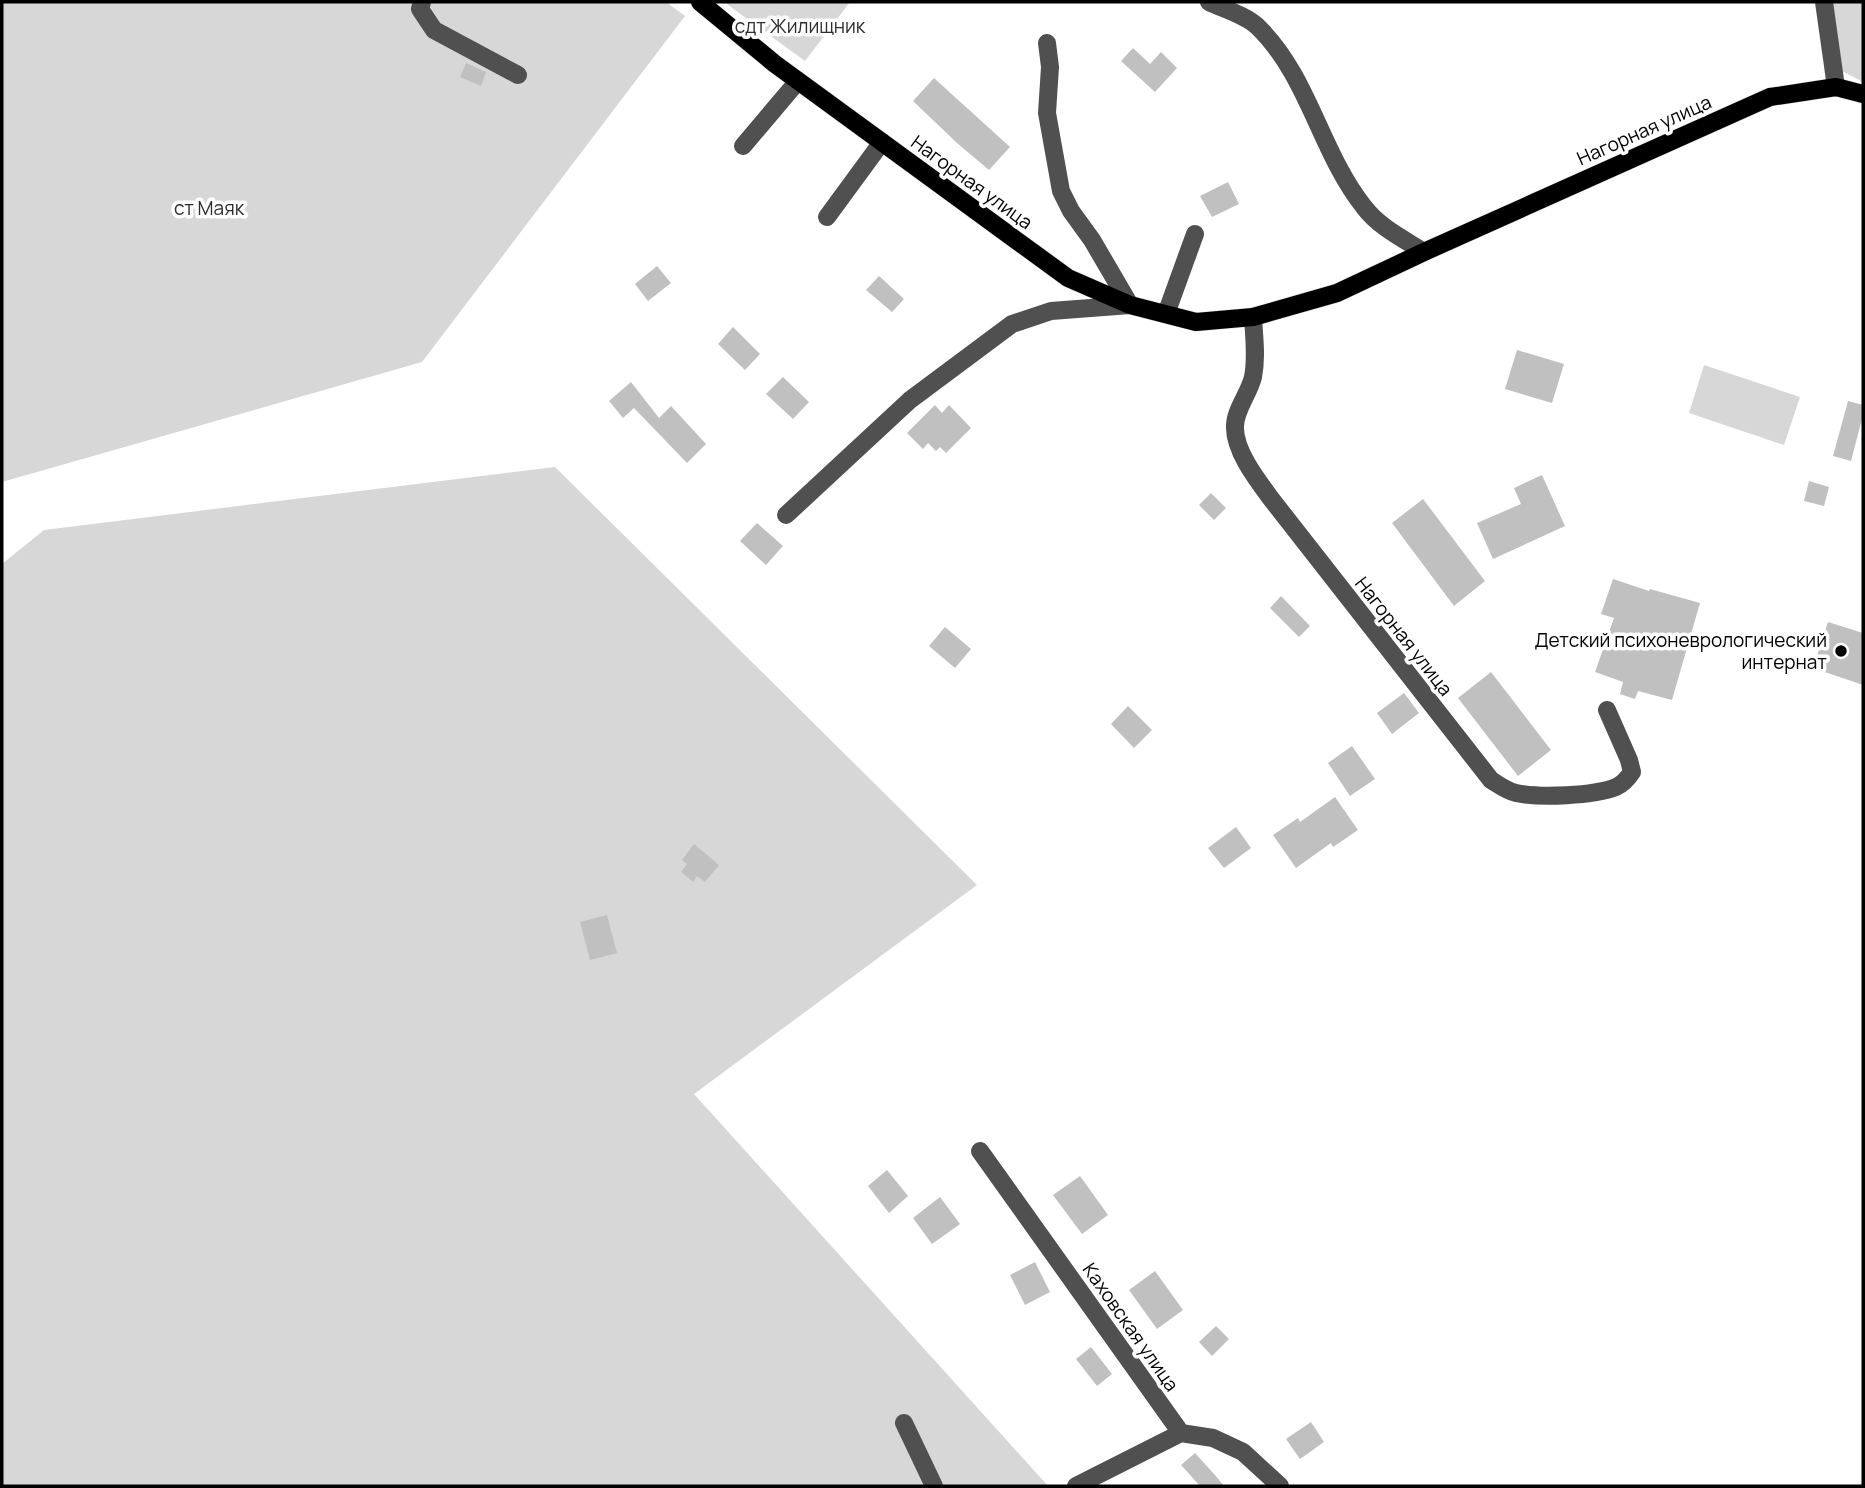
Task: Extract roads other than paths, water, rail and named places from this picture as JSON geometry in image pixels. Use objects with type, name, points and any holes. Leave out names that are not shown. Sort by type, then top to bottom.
[{"type":"main road","name":"Нагорная улица","points":[[703,3],[798,81],[1068,278],[1130,305],[1196,322],[1253,317],[1337,293],[1770,97],[1836,87],[1863,94]]},
{"type":"street","points":[[422,2],[420,9],[434,30],[518,75]]},
{"type":"street","points":[[1209,2],[1256,25],[1296,78],[1339,170],[1364,208],[1379,224],[1424,252]]},
{"type":"street","points":[[1824,2],[1836,87]]},
{"type":"street","points":[[786,516],[910,400],[1012,324],[1051,311],[1130,305],[1061,191],[1047,113],[1047,43]]},
{"type":"street","points":[[743,146],[798,81]]},
{"type":"street","points":[[827,217],[882,142]]},
{"type":"street","points":[[1166,314],[1195,234]]},
{"type":"street","name":"Нагорная улица","points":[[1253,317],[1255,361],[1252,379],[1234,426],[1248,467],[1491,780],[1512,792],[1530,795],[1566,795],[1617,787],[1628,779],[1632,772],[1607,710]]},
{"type":"street","name":"Каховская улица","points":[[980,1151],[1181,1433]]},
{"type":"street","points":[[904,1423],[934,1486]]},
{"type":"street","points":[[1076,1486],[1181,1433],[1213,1438],[1243,1452],[1280,1486]]},
{"type":"place","name":"Детский психоневрологический интернат","points":[[1841,651]]},
{"type":"park label","name":"сдт Жилищник","points":[[800,26]]},
{"type":"park label","name":"ст Маяк","points":[[209,208]]}]
